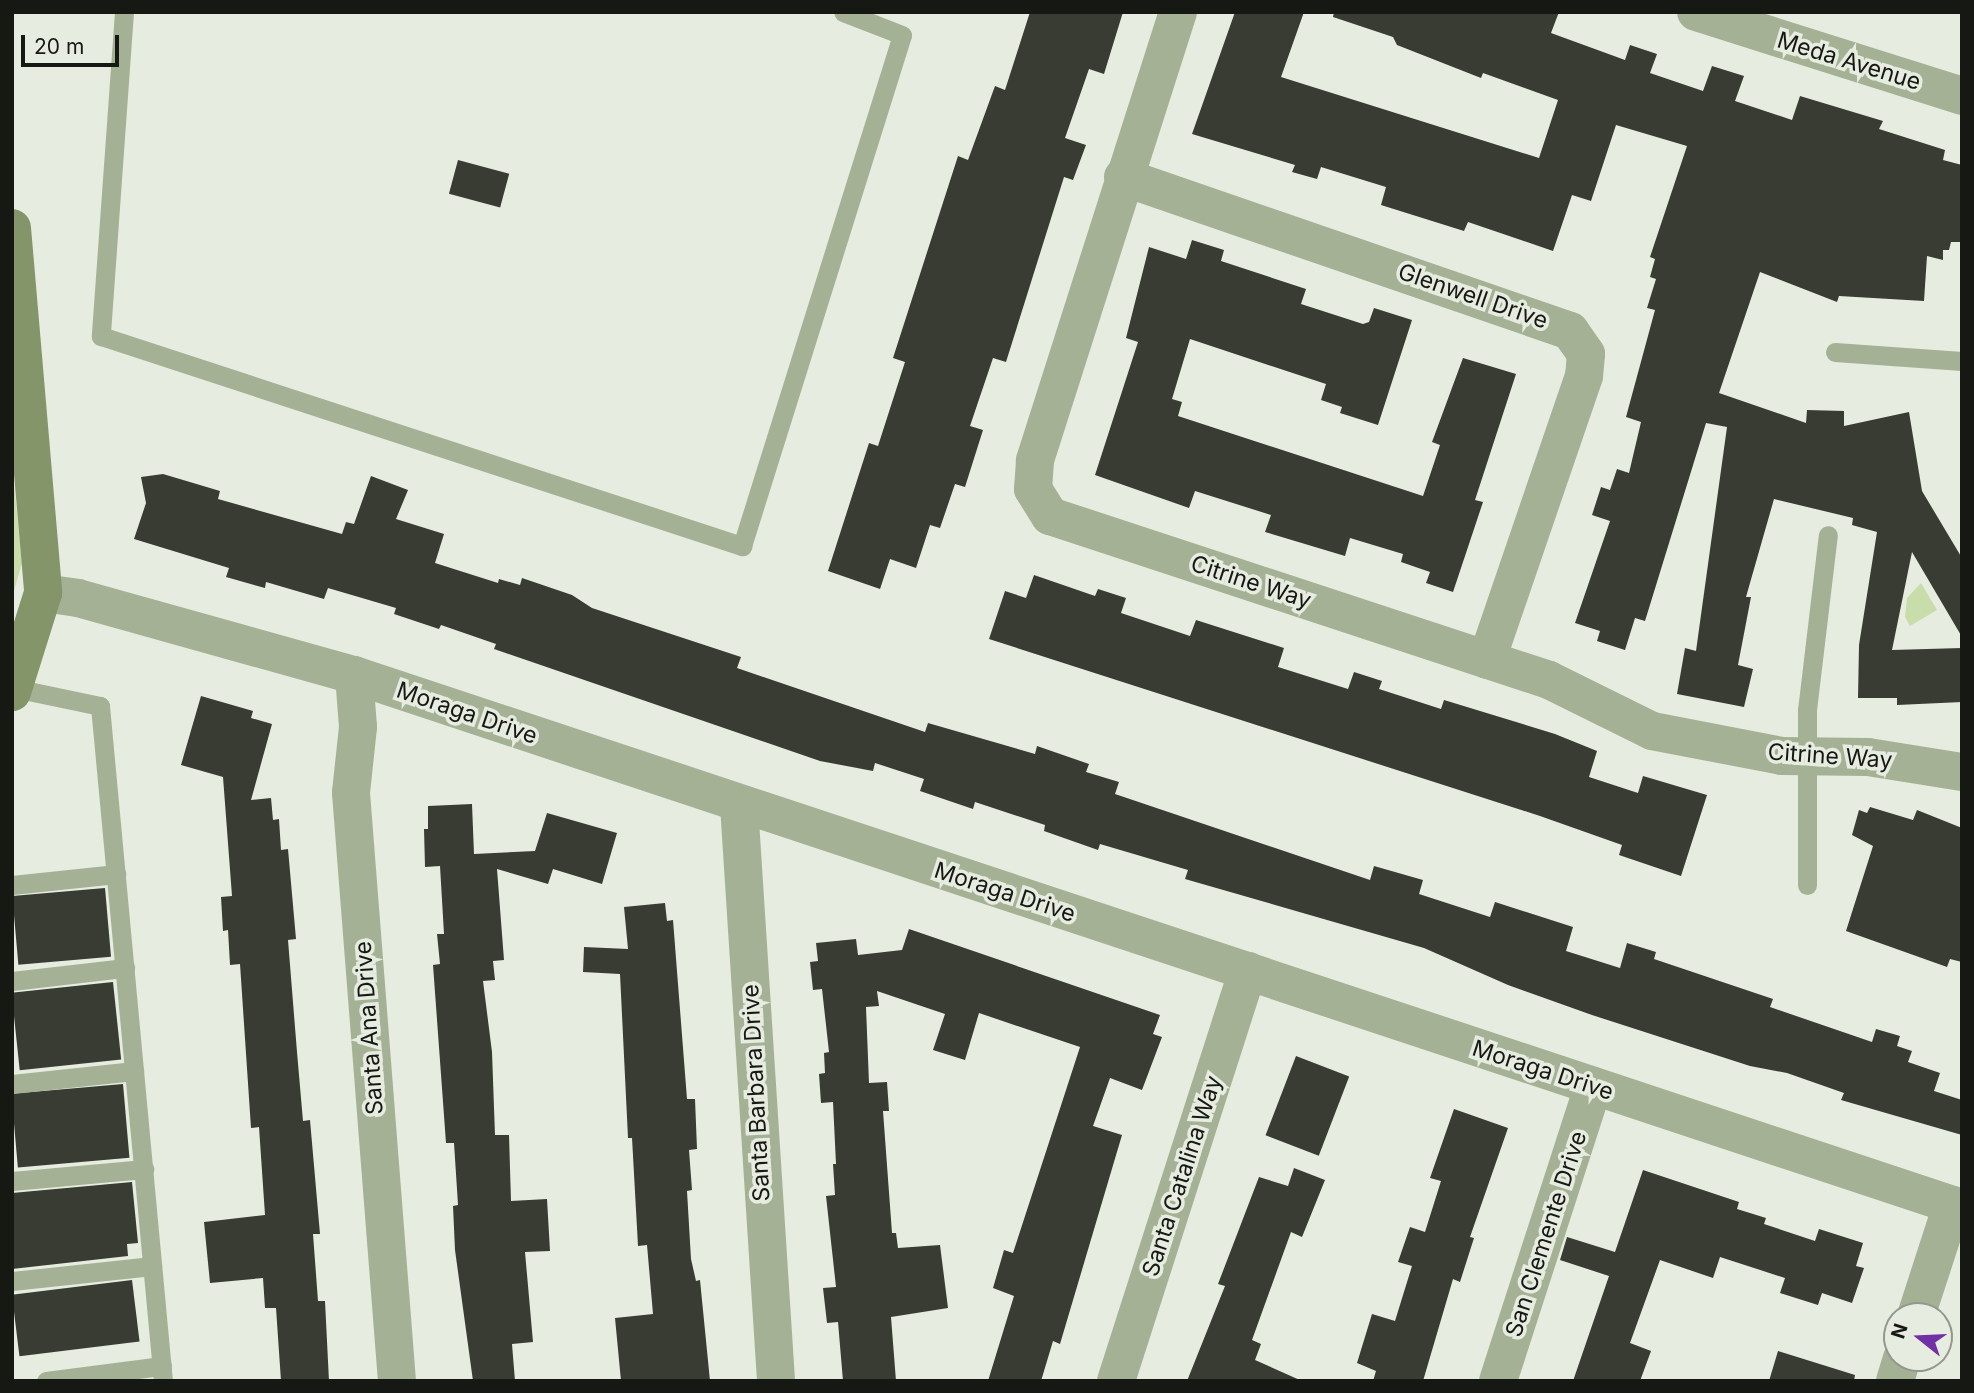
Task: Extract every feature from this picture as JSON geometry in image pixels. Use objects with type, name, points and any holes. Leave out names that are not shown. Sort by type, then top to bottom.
[{"type":"street","name":"Citrine Way","points":[[1178,12],[1123,177],[1035,461],[1034,489],[1050,516],[1549,680],[1652,731],[1782,756],[1868,757],[1962,772]]},
{"type":"street","name":"Meda Avenue","points":[[1696,12],[1962,96]]},
{"type":"street","name":"Glenwell Drive","points":[[1123,177],[1570,331],[1586,354],[1584,376],[1487,660]]},
{"type":"street","points":[[12,228],[43,593],[13,690]]},
{"type":"street","name":"Moraga Drive","points":[[43,593],[78,598],[354,675],[739,805],[1957,1207]]},
{"type":"street","name":"Santa Ana Drive","points":[[354,675],[358,727],[351,793],[397,1381]]},
{"type":"street","name":"Santa Barbara Drive","points":[[739,805],[776,1381]]},
{"type":"street","name":"Santa Catalina Way","points":[[1116,1381],[1248,971]]},
{"type":"street","name":"San Clemente Drive","points":[[1498,1381],[1593,1086]]},
{"type":"street","points":[[1921,1302],[1957,1207]]},
{"type":"lane","points":[[124,12],[101,335],[742,546],[902,35],[843,12]]},
{"type":"lane","points":[[1835,352],[1962,361]]},
{"type":"lane","points":[[1807,885],[1807,710],[1828,535]]},
{"type":"lane","points":[[13,690],[100,706],[163,1373],[46,1381]]},
{"type":"lane","points":[[12,885],[116,874]]},
{"type":"lane","points":[[12,981],[125,968]]},
{"type":"lane","points":[[12,1084],[134,1071]]},
{"type":"lane","points":[[12,1181],[144,1169]]},
{"type":"lane","points":[[12,1281],[152,1266]]},
{"type":"green space","points":[[12,464],[22,563],[12,598]]},
{"type":"green space","points":[[1921,583],[1937,610],[1910,626],[1905,617],[1907,598]]},
{"type":"building","points":[[1030,12],[1123,12],[1104,74],[1089,69],[1065,138],[1086,145],[1073,180],[1064,177],[1006,362],[993,358],[970,426],[983,430],[965,487],[955,484],[940,528],[930,525],[916,568],[890,559],[880,589],[828,571],[869,443],[878,446],[905,362],[893,358],[958,156],[968,160],[995,86],[1005,90]]},
{"type":"building","points":[[1235,12],[1304,12],[1281,77],[1539,158],[1558,100],[1483,73],[1481,78],[1397,45],[1393,37],[1333,17],[1334,12],[1559,12],[1551,33],[1625,60],[1630,45],[1657,54],[1650,73],[1703,91],[1712,66],[1744,76],[1735,101],[1792,120],[1800,96],[1883,121],[1879,129],[1945,150],[1943,160],[1962,165],[1962,242],[1951,242],[1949,250],[1943,250],[1943,260],[1927,256],[1924,301],[1839,296],[1837,302],[1760,272],[1719,393],[1806,423],[1807,410],[1844,411],[1844,426],[1909,412],[1922,491],[1962,558],[1962,637],[1912,552],[1892,650],[1962,648],[1962,702],[1897,705],[1897,698],[1858,698],[1859,645],[1877,532],[1852,525],[1853,518],[1774,499],[1746,597],[1751,597],[1738,665],[1753,669],[1744,707],[1677,694],[1685,648],[1696,651],[1727,427],[1706,423],[1645,621],[1635,618],[1625,650],[1597,641],[1600,631],[1575,623],[1610,521],[1592,515],[1601,487],[1610,490],[1617,469],[1629,473],[1641,422],[1626,417],[1655,310],[1647,308],[1656,279],[1650,277],[1655,259],[1650,257],[1687,146],[1616,125],[1591,201],[1572,195],[1553,251],[1468,222],[1464,231],[1381,205],[1386,187],[1321,167],[1317,179],[1292,172],[1295,165],[1192,134]]},
{"type":"building","points":[[458,160],[509,174],[500,208],[449,194]]},
{"type":"building","points":[[1192,240],[1224,250],[1221,261],[1306,289],[1301,304],[1363,324],[1369,322],[1374,308],[1412,320],[1378,425],[1340,413],[1342,407],[1321,400],[1326,384],[1190,339],[1172,399],[1182,402],[1178,416],[1423,496],[1440,445],[1432,442],[1463,358],[1516,374],[1475,500],[1483,502],[1453,592],[1426,583],[1430,572],[1401,562],[1403,554],[1350,538],[1345,556],[1265,532],[1271,515],[1195,491],[1189,508],[1095,475],[1138,342],[1126,338],[1149,247],[1186,259]]},
{"type":"building","points":[[163,474],[220,491],[218,499],[342,534],[346,522],[354,524],[371,476],[408,490],[396,519],[444,534],[435,563],[498,583],[499,579],[520,585],[522,578],[572,595],[592,608],[741,657],[737,668],[925,732],[928,723],[1035,754],[1037,746],[1089,764],[1086,772],[1119,782],[1115,794],[1370,880],[1374,866],[1423,880],[1419,894],[1490,917],[1495,902],[1573,927],[1566,951],[1620,968],[1627,943],[1656,952],[1654,959],[1773,999],[1770,1007],[1872,1042],[1876,1029],[1900,1036],[1897,1046],[1912,1051],[1908,1062],[1940,1073],[1934,1091],[1962,1100],[1962,1135],[1841,1100],[1844,1093],[1787,1073],[1750,1066],[1592,1015],[1508,985],[1424,948],[1185,879],[1188,870],[1100,844],[1098,850],[1044,831],[1045,825],[975,802],[973,809],[920,791],[924,779],[875,763],[873,771],[820,761],[494,649],[496,644],[441,625],[439,629],[394,614],[396,608],[328,588],[324,599],[266,582],[265,588],[226,577],[229,568],[134,539],[146,503],[141,477]]},
{"type":"building","points":[[1034,575],[1095,596],[1098,589],[1126,598],[1121,613],[1190,636],[1196,620],[1284,648],[1278,667],[1348,689],[1354,672],[1382,681],[1379,689],[1441,709],[1444,700],[1555,734],[1597,751],[1589,777],[1638,793],[1643,776],[1707,795],[1681,876],[1619,855],[1622,845],[1540,816],[989,639],[1005,591],[1026,598]]},
{"type":"building","points":[[201,696],[253,711],[251,718],[272,724],[251,800],[271,798],[273,820],[279,819],[281,850],[288,849],[296,939],[288,940],[303,1121],[310,1120],[320,1234],[313,1234],[318,1301],[325,1301],[329,1381],[281,1381],[276,1308],[265,1308],[263,1278],[210,1283],[204,1222],[265,1215],[259,1127],[251,1128],[240,964],[230,965],[228,930],[223,931],[221,897],[232,896],[223,777],[181,765]]},
{"type":"building","points":[[472,804],[474,854],[535,851],[547,813],[617,833],[602,884],[553,869],[548,884],[497,869],[504,960],[493,961],[495,980],[483,981],[492,1052],[495,1135],[509,1135],[511,1201],[547,1199],[550,1251],[525,1252],[533,1342],[512,1344],[515,1381],[473,1381],[455,1250],[453,1206],[458,1205],[454,1143],[446,1143],[433,965],[440,964],[437,934],[444,934],[440,866],[425,867],[424,829],[428,829],[428,806]]},
{"type":"building","points":[[1870,807],[1913,820],[1917,810],[1962,828],[1962,962],[1950,959],[1947,967],[1846,931],[1873,846],[1852,835],[1859,810],[1867,813]]},
{"type":"building","points":[[105,888],[111,957],[18,965],[12,896]]},
{"type":"building","points":[[665,903],[667,921],[673,920],[687,1099],[695,1099],[697,1149],[689,1150],[692,1190],[687,1191],[691,1259],[696,1281],[700,1280],[710,1381],[621,1381],[615,1318],[653,1314],[647,1245],[638,1246],[632,1138],[628,1138],[620,974],[583,972],[584,947],[628,949],[624,907]]},
{"type":"building","points":[[909,929],[1160,1015],[1153,1034],[1162,1037],[1142,1090],[1110,1078],[1093,1126],[1122,1135],[1060,1344],[1053,1341],[1041,1381],[988,1381],[1014,1296],[993,1288],[1004,1250],[1013,1253],[1080,1047],[979,1013],[965,1060],[933,1050],[945,1014],[877,991],[879,1006],[866,1007],[869,1083],[887,1082],[889,1111],[883,1111],[892,1233],[896,1233],[898,1248],[940,1245],[948,1308],[891,1317],[896,1381],[843,1381],[838,1322],[827,1323],[823,1288],[836,1287],[826,1196],[835,1195],[833,1164],[836,1164],[833,1102],[821,1103],[819,1074],[825,1073],[824,1053],[829,1052],[822,989],[813,990],[810,962],[818,961],[816,943],[856,939],[858,955],[902,950]]},
{"type":"building","points":[[113,982],[121,1060],[20,1070],[12,993]]},
{"type":"building","points":[[1296,1056],[1349,1076],[1319,1156],[1266,1135]]},
{"type":"building","points":[[123,1084],[129,1158],[18,1167],[12,1094]]},
{"type":"building","points":[[1454,1109],[1508,1128],[1470,1237],[1474,1238],[1460,1282],[1453,1279],[1423,1381],[1373,1381],[1376,1371],[1357,1363],[1372,1314],[1395,1321],[1412,1266],[1398,1262],[1410,1227],[1425,1232],[1441,1181],[1430,1178]]},
{"type":"building","points":[[1294,1168],[1325,1180],[1302,1237],[1291,1232],[1252,1340],[1261,1344],[1255,1360],[1302,1381],[1187,1381],[1225,1286],[1218,1284],[1259,1177],[1288,1186]]},
{"type":"building","points":[[1643,1170],[1739,1202],[1737,1209],[1766,1218],[1764,1224],[1815,1241],[1819,1229],[1863,1243],[1856,1266],[1864,1268],[1852,1303],[1822,1293],[1818,1305],[1780,1293],[1785,1278],[1720,1257],[1713,1278],[1660,1260],[1630,1343],[1651,1351],[1640,1381],[1573,1381],[1609,1276],[1560,1260],[1567,1237],[1615,1252]]},
{"type":"building","points":[[132,1182],[138,1243],[127,1244],[128,1256],[12,1269],[12,1193]]},
{"type":"building","points":[[132,1280],[140,1342],[19,1356],[12,1295]]},
{"type":"building","points":[[1778,1351],[1855,1375],[1854,1381],[1769,1381]]}]
